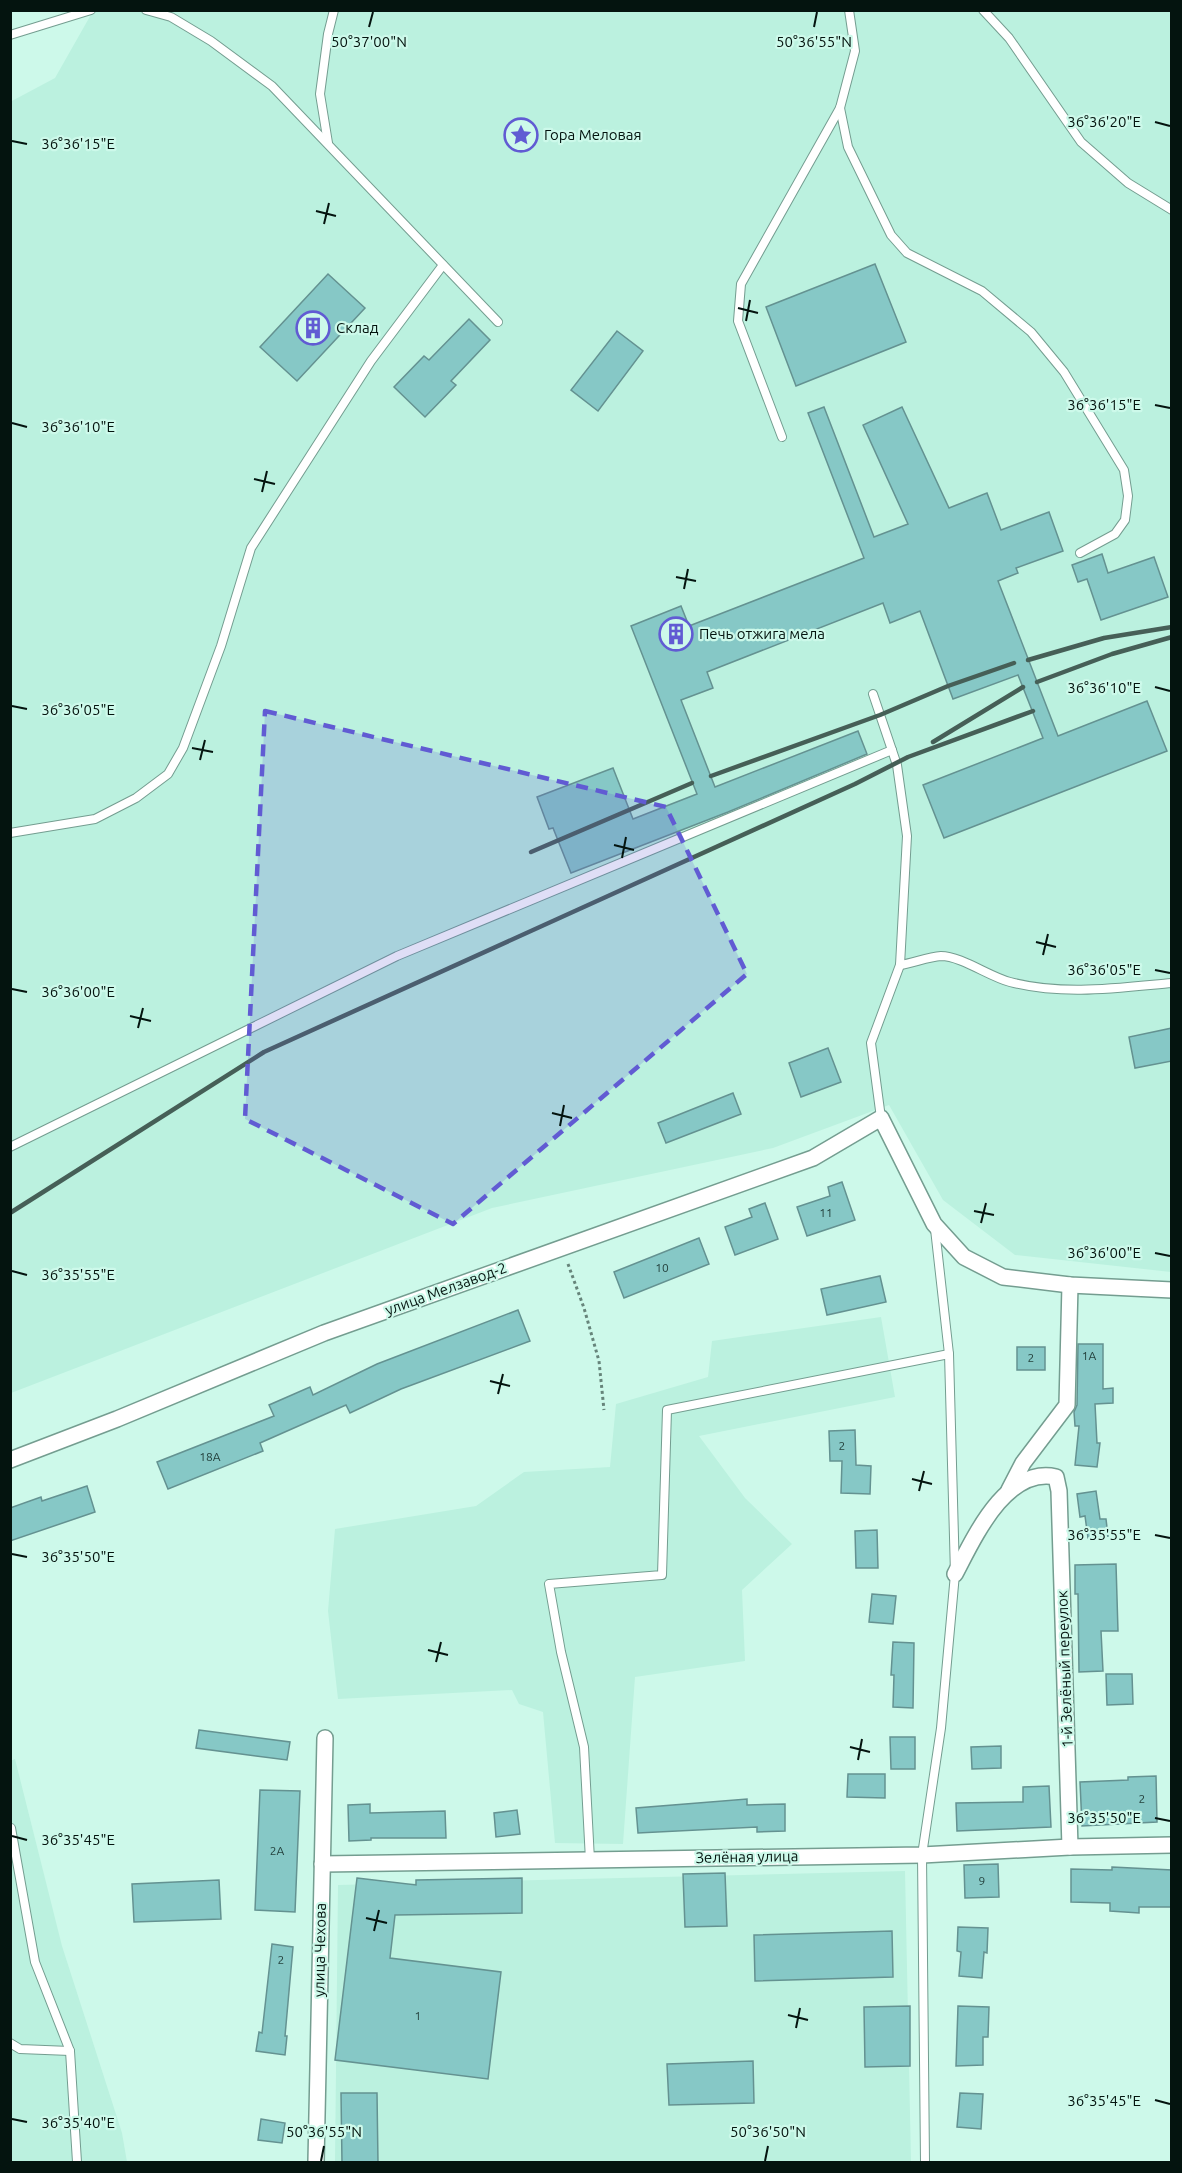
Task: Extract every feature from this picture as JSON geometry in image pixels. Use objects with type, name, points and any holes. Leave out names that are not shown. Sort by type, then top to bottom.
[{"type":"street","points":[[881,1118],[934,1224],[964,1257],[1003,1277],[1070,1285],[1172,1290]]},
{"type":"street","name":"улица Мелзавод-2","points":[[10,1460],[324,1334],[813,1158],[881,1118]]},
{"type":"street","points":[[955,1574],[981,1526],[1007,1495],[1023,1463],[1067,1405],[1070,1285]]},
{"type":"street","name":"1-й Зелёный переулок","points":[[1007,1495],[1017,1484],[1045,1475],[1056,1478],[1059,1491],[1070,1847]]},
{"type":"street","name":"улица Чехова","points":[[316,2163],[325,1738]]},
{"type":"street","name":"Зелёная улица","points":[[322,1864],[922,1855],[1070,1847],[1172,1845]]},
{"type":"lane","points":[[10,35],[91,10]]},
{"type":"lane","points":[[146,10],[171,17],[211,41],[272,86],[498,322]]},
{"type":"lane","points":[[328,145],[320,94],[328,34],[334,10]]},
{"type":"lane","points":[[782,437],[738,321],[741,284],[840,108],[855,51],[849,10]]},
{"type":"lane","points":[[983,10],[1008,38],[1081,142],[1128,183],[1172,210]]},
{"type":"lane","points":[[840,108],[848,147],[891,235],[907,253],[982,291],[1031,332],[1064,372],[1124,470],[1128,496],[1125,520],[1115,534],[1080,553]]},
{"type":"lane","points":[[10,833],[95,819],[136,798],[168,774],[183,748],[220,646],[251,548],[371,361],[443,265]]},
{"type":"lane","points":[[873,694],[897,765],[907,836],[900,965],[871,1043],[881,1118]]},
{"type":"lane","points":[[10,1147],[398,956],[892,750]]},
{"type":"lane","points":[[900,965],[942,956],[973,966],[1009,982],[1094,991],[1172,983]]},
{"type":"lane","points":[[926,2163],[922,1855],[941,1728],[955,1574],[949,1354],[934,1224]]},
{"type":"lane","points":[[590,1860],[584,1747],[561,1652],[549,1584],[662,1575],[666,1410],[949,1354]]},
{"type":"lane","points":[[11,1828],[35,1962],[70,2051],[77,2163]]},
{"type":"lane","points":[[10,2043],[20,2049],[70,2051]]},
{"type":"path","points":[[565,1246],[568,1266],[600,1361],[604,1410]]},
{"type":"highlighted area","points":[[265,711],[666,807],[747,974],[453,1224],[245,1119]]},
{"type":"shaded area","points":[[93,11],[1171,11],[1171,1272],[1015,1255],[943,1200],[889,1105],[773,1148],[492,1208],[11,1393],[10,102],[55,78]]},
{"type":"shaded area","points":[[881,1317],[895,1397],[699,1436],[745,1498],[792,1544],[742,1590],[745,1661],[635,1677],[623,1844],[555,1843],[543,1712],[519,1704],[512,1690],[338,1699],[328,1611],[335,1529],[476,1506],[524,1472],[610,1467],[616,1404],[708,1377],[712,1341]]},
{"type":"shaded area","points":[[15,1759],[62,1946],[122,2133],[127,2162],[11,2162],[10,1761]]},
{"type":"shaded area","points":[[905,1871],[911,2162],[335,2162],[338,1885]]},
{"type":"building","points":[[875,264],[906,342],[796,386],[766,307]]},
{"type":"building","name":"Склад","points":[[328,274],[365,308],[297,381],[260,347]]},
{"type":"building","points":[[469,319],[490,340],[451,381],[456,385],[425,417],[394,387],[424,356],[429,360]]},
{"type":"building","points":[[617,331],[643,351],[598,411],[571,390]]},
{"type":"building","name":"Печь отжига мела","points":[[824,407],[874,537],[908,524],[863,425],[902,407],[949,508],[987,493],[1001,530],[1049,512],[1063,551],[1016,568],[1018,573],[998,581],[1058,736],[1147,701],[1167,751],[944,838],[923,785],[1043,738],[1018,675],[953,699],[920,611],[890,623],[883,603],[707,672],[713,688],[681,700],[715,787],[858,731],[867,754],[728,812],[571,873],[553,828],[549,829],[537,797],[613,768],[633,819],[697,794],[631,626],[681,606],[689,626],[864,558],[808,413]]},
{"type":"building","points":[[1102,554],[1108,573],[1154,557],[1168,597],[1101,620],[1087,579],[1078,582],[1072,565]]},
{"type":"building","points":[[1172,1028],[1172,1061],[1135,1068],[1129,1037]]},
{"type":"building","points":[[828,1048],[841,1082],[801,1097],[789,1063]]},
{"type":"building","points":[[733,1093],[741,1114],[666,1143],[658,1123]]},
{"type":"building","points":[[842,1182],[855,1220],[807,1236],[797,1207],[830,1196],[828,1187]]},
{"type":"building","points":[[765,1203],[778,1239],[735,1255],[725,1227],[752,1217],[749,1209]]},
{"type":"building","points":[[699,1238],[709,1264],[624,1298],[614,1272]]},
{"type":"building","points":[[880,1276],[886,1302],[827,1315],[821,1289]]},
{"type":"building","points":[[518,1310],[530,1341],[401,1389],[350,1413],[346,1405],[260,1443],[263,1451],[168,1489],[157,1462],[274,1416],[269,1405],[310,1387],[313,1395],[377,1364]]},
{"type":"building","points":[[1078,1344],[1103,1344],[1103,1389],[1113,1388],[1113,1403],[1095,1404],[1097,1443],[1100,1443],[1097,1467],[1075,1465],[1079,1426],[1075,1426],[1074,1412],[1077,1405]]},
{"type":"building","points":[[1017,1347],[1045,1347],[1045,1370],[1017,1370]]},
{"type":"building","points":[[855,1430],[856,1465],[871,1466],[870,1494],[841,1493],[842,1461],[830,1461],[829,1431]]},
{"type":"building","points":[[87,1486],[95,1512],[10,1541],[10,1508],[41,1497],[42,1501]]},
{"type":"building","points":[[1096,1491],[1100,1519],[1106,1519],[1108,1536],[1088,1538],[1085,1516],[1080,1517],[1077,1494]]},
{"type":"building","points":[[877,1530],[878,1568],[856,1568],[855,1531]]},
{"type":"building","points":[[1116,1564],[1118,1631],[1101,1631],[1103,1671],[1079,1672],[1078,1594],[1075,1594],[1075,1565]]},
{"type":"building","points":[[872,1594],[896,1596],[893,1624],[869,1622]]},
{"type":"building","points":[[893,1642],[914,1643],[913,1708],[893,1707],[894,1675],[891,1675]]},
{"type":"building","points":[[1106,1674],[1132,1674],[1133,1704],[1107,1705]]},
{"type":"building","points":[[199,1730],[290,1742],[287,1760],[196,1748]]},
{"type":"building","points":[[890,1737],[915,1737],[915,1769],[891,1769]]},
{"type":"building","points":[[1001,1746],[1001,1768],[972,1769],[971,1747]]},
{"type":"building","points":[[848,1774],[885,1774],[885,1798],[847,1797]]},
{"type":"building","points":[[1156,1776],[1157,1822],[1082,1826],[1080,1782]]},
{"type":"building","points":[[1049,1786],[1051,1827],[957,1831],[956,1803],[1023,1802],[1023,1787]]},
{"type":"building","points":[[260,1790],[300,1791],[295,1912],[255,1910]]},
{"type":"building","points":[[747,1799],[747,1805],[785,1804],[785,1831],[757,1832],[757,1827],[638,1833],[636,1808]]},
{"type":"building","points":[[370,1804],[370,1813],[445,1811],[446,1838],[371,1838],[371,1840],[349,1841],[348,1805]]},
{"type":"building","points":[[517,1810],[520,1834],[496,1837],[494,1813]]},
{"type":"building","points":[[998,1864],[999,1897],[965,1898],[964,1865]]},
{"type":"building","points":[[1112,1867],[1172,1870],[1172,1907],[1139,1907],[1139,1913],[1110,1911],[1110,1903],[1071,1902],[1071,1869],[1112,1870]]},
{"type":"building","points":[[725,1873],[727,1926],[685,1927],[683,1874]]},
{"type":"building","points":[[357,1878],[416,1885],[416,1880],[522,1878],[522,1913],[395,1915],[390,1958],[501,1972],[488,2079],[335,2060]]},
{"type":"building","points":[[219,1880],[221,1919],[134,1922],[132,1884]]},
{"type":"building","points":[[958,1927],[988,1928],[987,1953],[984,1952],[982,1978],[959,1976],[961,1952],[957,1951]]},
{"type":"building","points":[[892,1931],[893,1977],[755,1981],[754,1935]]},
{"type":"building","points":[[272,1944],[293,1947],[285,2055],[256,2051],[259,2032],[262,2033]]},
{"type":"building","points":[[910,2006],[910,2066],[865,2067],[864,2007]]},
{"type":"building","points":[[958,2006],[989,2007],[988,2037],[983,2037],[983,2065],[956,2066]]},
{"type":"building","points":[[753,2061],[754,2103],[669,2105],[667,2064]]},
{"type":"building","points":[[341,2093],[377,2093],[378,2163],[342,2163]]},
{"type":"building","points":[[960,2093],[983,2094],[981,2129],[957,2127]]},
{"type":"building","points":[[261,2119],[285,2123],[282,2143],[258,2140]]},
{"type":"railway","points":[[1028,660],[1104,638],[1172,627]]},
{"type":"railway","points":[[1037,682],[1112,654],[1172,637]]},
{"type":"railway","points":[[711,776],[880,715],[948,686],[1014,663]]},
{"type":"railway","points":[[933,742],[1023,687]]},
{"type":"railway","points":[[10,1213],[264,1052],[855,784],[908,757],[1033,711]]},
{"type":"railway","points":[[531,852],[692,783]]},
{"type":"place","name":"Гора Меловая","points":[[521,135]]},
{"type":"place","name":"Склад","points":[[313,328]]},
{"type":"place","name":"Печь отжига мела","points":[[676,634]]}]
